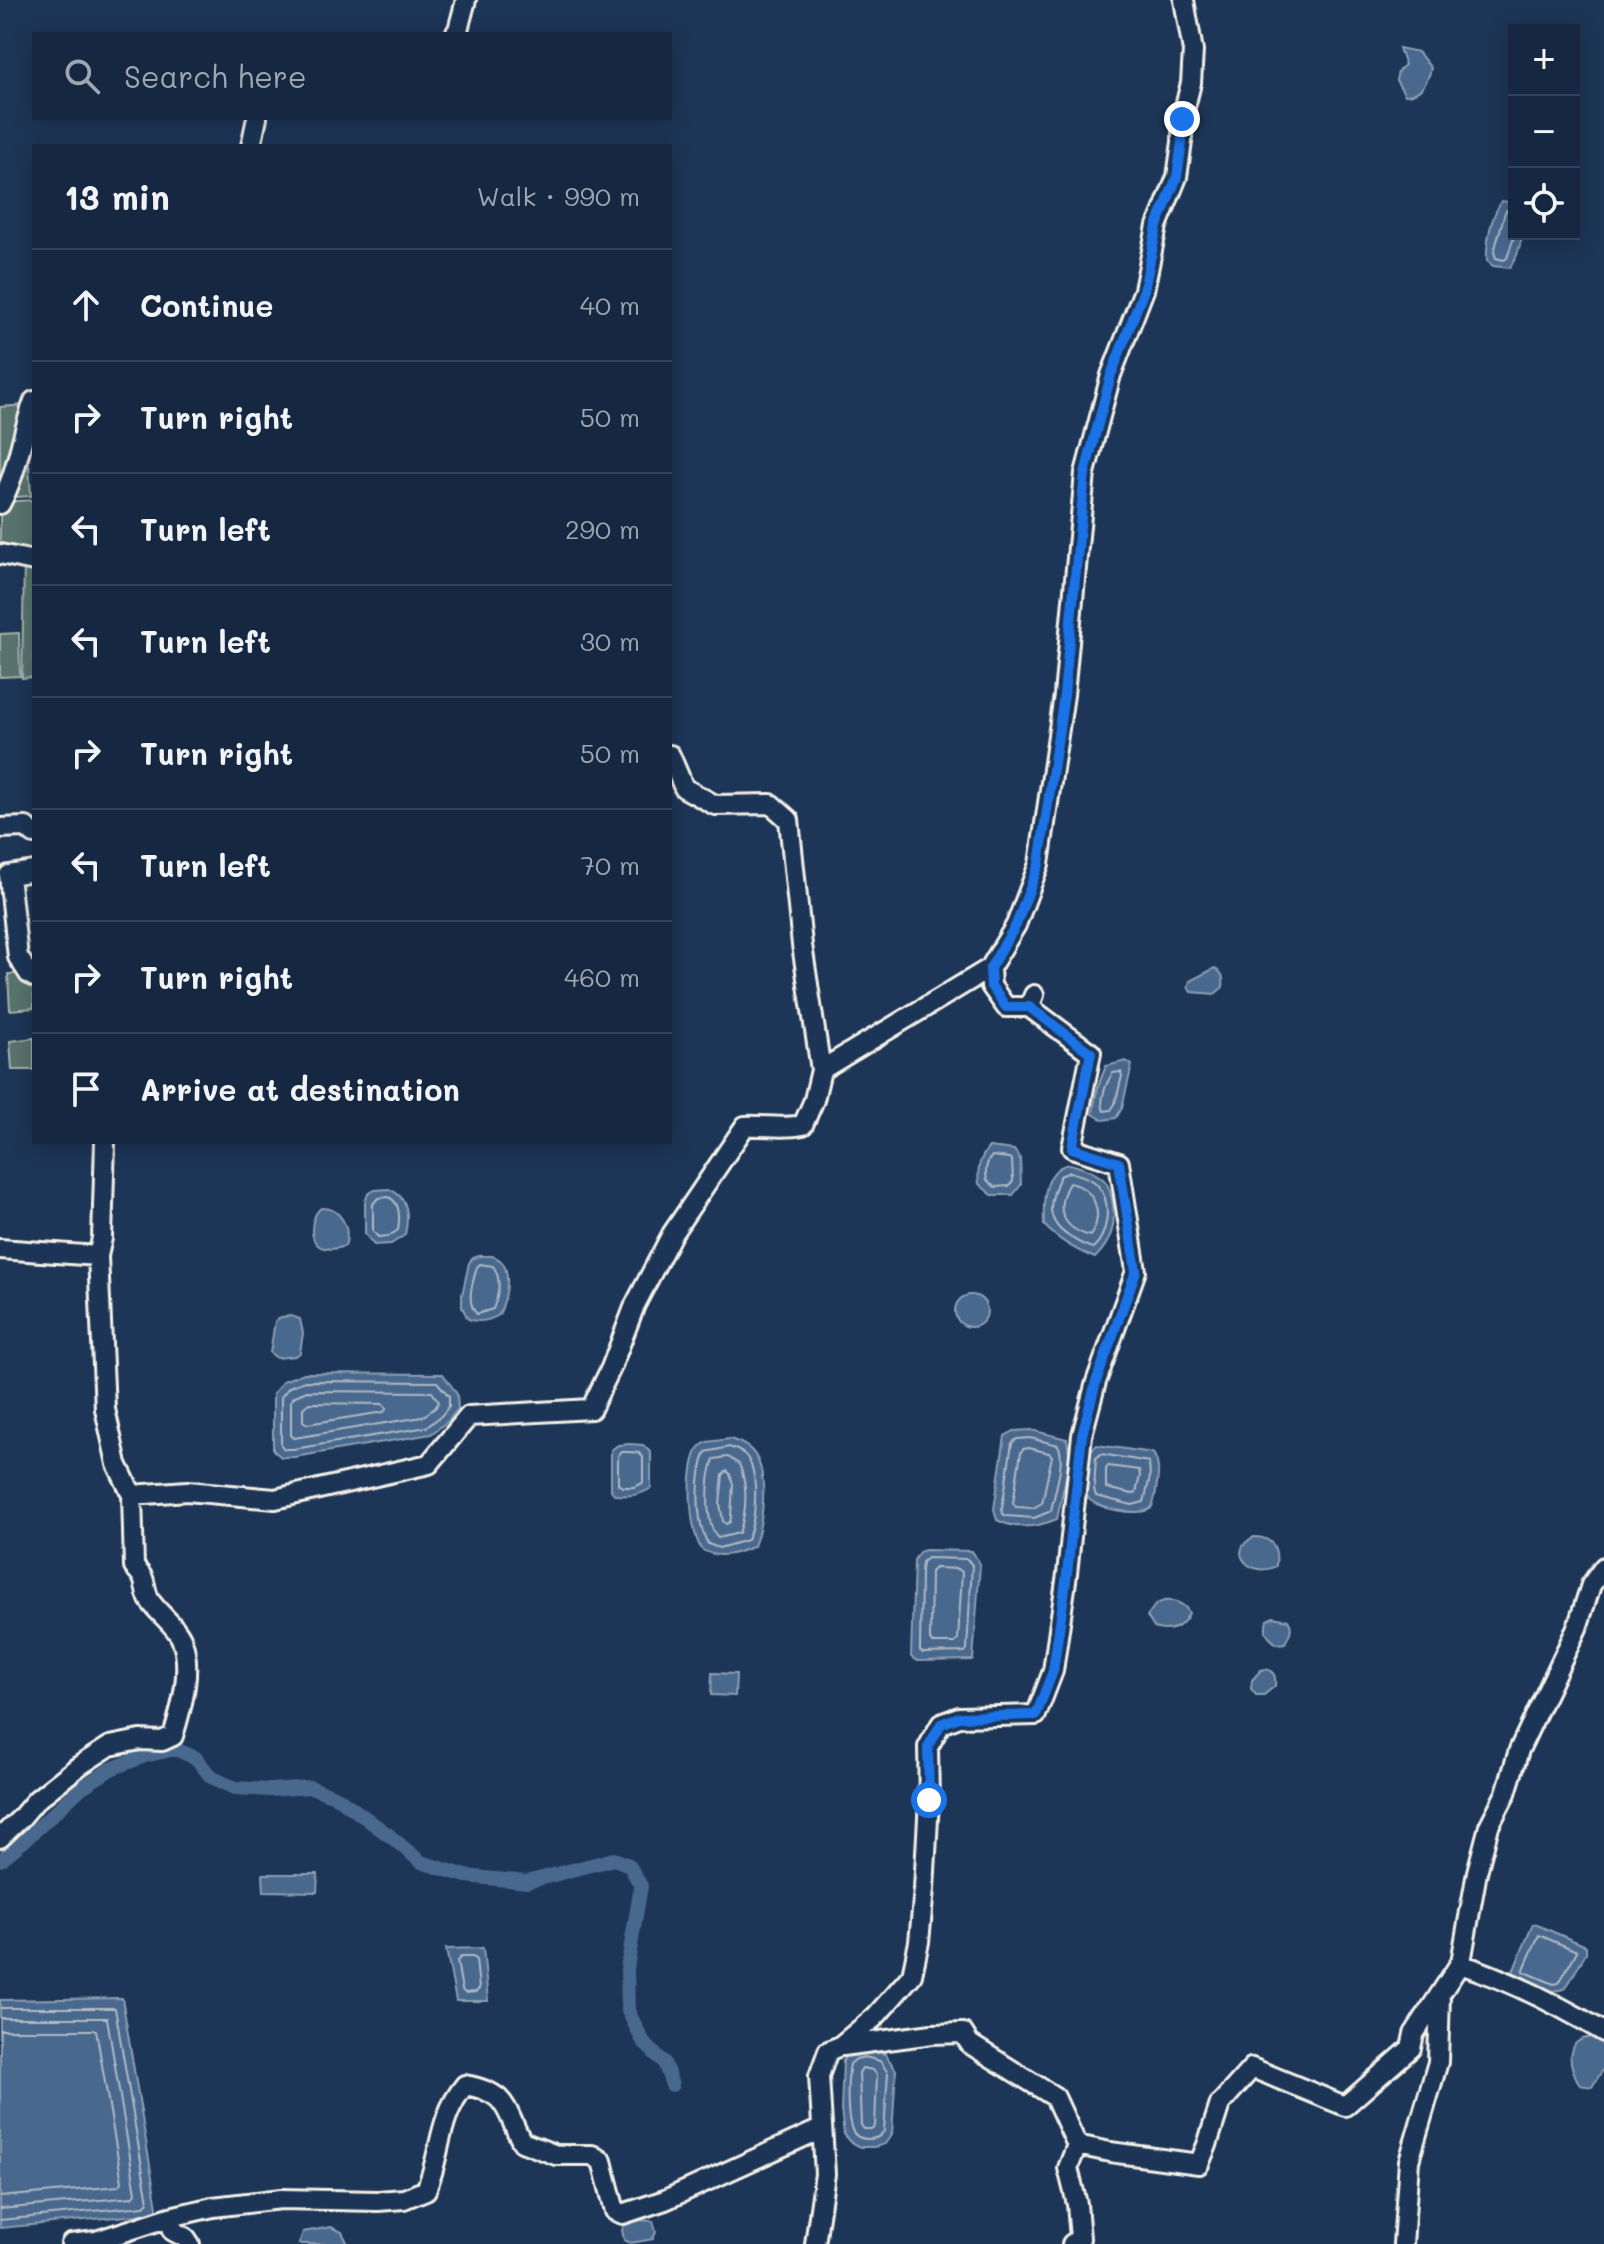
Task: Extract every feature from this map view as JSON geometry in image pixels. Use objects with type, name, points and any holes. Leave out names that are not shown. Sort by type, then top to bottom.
[{"type":"street","points":[[456,32],[466,0]]},
{"type":"street","points":[[821,1070],[990,968],[1016,925],[1039,864],[1064,695],[1085,473],[1111,375],[1144,290],[1157,226],[1177,177],[1193,51],[1184,0]]},
{"type":"street","points":[[251,144],[257,120]]},
{"type":"street","points":[[0,504],[32,408]]},
{"type":"street","points":[[0,554],[32,561]]},
{"type":"street","points":[[132,1495],[187,1491],[275,1499],[429,1464],[469,1416],[591,1409],[611,1368],[635,1305],[672,1234],[745,1126],[787,1128],[803,1125],[814,1100],[821,1070],[802,945],[789,820],[771,804],[715,805],[684,788],[672,760]]},
{"type":"street","points":[[0,828],[26,827],[32,832]]},
{"type":"street","points":[[32,871],[9,875],[18,957],[32,976]]},
{"type":"street","points":[[840,2046],[875,2017],[912,1975],[924,1889],[929,1800],[928,1747],[941,1724],[959,1717],[1036,1715],[1053,1671],[1082,1435],[1096,1382],[1136,1271],[1119,1163],[1072,1148],[1091,1053],[1031,1001],[1006,1007],[991,986],[990,968]]},
{"type":"street","points":[[0,1838],[36,1800],[110,1746],[140,1740],[162,1741],[173,1736],[185,1681],[185,1658],[180,1636],[149,1599],[144,1576],[134,1567],[132,1495],[117,1464],[105,1409],[98,1256],[102,1238],[105,1144]]},
{"type":"street","points":[[0,1249],[98,1256]]},
{"type":"street","points":[[1077,2145],[1199,2164],[1220,2104],[1252,2068],[1345,2106],[1411,2048],[1414,2034],[1460,1964],[1489,1826],[1506,1793],[1519,1750],[1577,1628],[1591,1585],[1604,1567]]},
{"type":"street","points":[[1460,1964],[1502,1978],[1604,2032]]},
{"type":"street","points":[[1403,2244],[1409,2161],[1438,2062],[1440,1992]]},
{"type":"street","points":[[815,2244],[825,2174],[819,2076],[828,2051],[840,2046],[963,2033],[970,2044],[1055,2097],[1077,2145],[1068,2168],[1077,2204],[1080,2238],[1072,2244]]},
{"type":"street","points":[[71,2244],[96,2241],[213,2207],[281,2199],[404,2199],[426,2190],[448,2113],[465,2085],[485,2089],[500,2098],[511,2113],[522,2142],[556,2155],[592,2155],[602,2161],[615,2211],[623,2214],[665,2200],[821,2129]]},
{"type":"street","points":[[170,2217],[173,2231],[190,2244]]},
{"type":"green space","points":[[25,405],[31,496],[0,498],[0,407]]},
{"type":"green space","points":[[32,500],[32,558],[0,559],[0,502]]},
{"type":"green space","points":[[32,560],[32,677],[22,678],[24,561]]},
{"type":"green space","points":[[19,633],[20,676],[0,677],[0,634]]},
{"type":"green space","points":[[8,974],[32,974],[32,1008],[10,1010]]},
{"type":"green space","points":[[32,1038],[32,1070],[12,1070],[10,1041]]},
{"type":"water","points":[[1399,48],[1418,52],[1431,68],[1423,87],[1415,93],[1405,95],[1396,80],[1398,71],[1405,65]]},
{"type":"water","points":[[1502,201],[1508,202],[1508,240],[1521,240],[1510,268],[1493,266],[1487,261],[1487,246],[1495,214]]},
{"type":"water","points":[[1215,968],[1222,976],[1223,987],[1215,994],[1191,992],[1188,987],[1190,981]]},
{"type":"water","points":[[1126,1061],[1132,1065],[1122,1108],[1116,1118],[1103,1120],[1093,1114],[1101,1078],[1106,1066]]},
{"type":"water","points":[[989,1147],[1014,1150],[1020,1158],[1021,1185],[1013,1195],[992,1195],[979,1184],[980,1164]]},
{"type":"water","points":[[1069,1164],[1097,1175],[1106,1183],[1111,1194],[1114,1216],[1112,1231],[1095,1258],[1055,1236],[1044,1225],[1049,1180],[1060,1167]]},
{"type":"water","points":[[389,1189],[404,1202],[407,1220],[405,1235],[391,1244],[374,1245],[365,1234],[365,1202],[368,1194],[375,1190]]},
{"type":"water","points":[[321,1208],[334,1211],[343,1220],[347,1233],[345,1246],[327,1249],[315,1241],[312,1230],[314,1217]]},
{"type":"water","points":[[479,1256],[492,1256],[499,1260],[507,1274],[499,1315],[480,1321],[468,1319],[462,1307],[469,1263]]},
{"type":"water","points":[[971,1295],[982,1300],[987,1311],[982,1322],[971,1327],[960,1322],[955,1311],[960,1300]]},
{"type":"water","points":[[291,1316],[300,1319],[303,1333],[300,1353],[277,1358],[270,1353],[275,1321]]},
{"type":"water","points":[[304,1373],[443,1374],[457,1394],[458,1409],[431,1434],[281,1457],[273,1450],[273,1394],[283,1381]]},
{"type":"water","points":[[1031,1430],[1067,1439],[1070,1458],[1057,1519],[1035,1525],[1012,1525],[997,1520],[994,1509],[1005,1436],[1014,1431]]},
{"type":"water","points":[[730,1439],[747,1447],[758,1460],[763,1484],[762,1511],[754,1546],[721,1555],[701,1549],[697,1539],[691,1498],[692,1469],[699,1447],[707,1442]]},
{"type":"water","points":[[618,1445],[643,1445],[651,1453],[651,1488],[634,1495],[615,1495],[611,1490],[611,1450]]},
{"type":"water","points":[[1097,1445],[1153,1453],[1158,1476],[1151,1508],[1127,1512],[1106,1508],[1090,1500],[1086,1491],[1086,1474],[1089,1452]]},
{"type":"water","points":[[1254,1537],[1266,1539],[1273,1545],[1276,1566],[1259,1569],[1245,1562],[1242,1550],[1245,1543]]},
{"type":"water","points":[[972,1551],[980,1564],[973,1660],[918,1661],[911,1657],[914,1560],[919,1552]]},
{"type":"water","points":[[1164,1601],[1179,1603],[1189,1613],[1175,1628],[1154,1628],[1147,1616],[1156,1604]]},
{"type":"water","points":[[1273,1617],[1290,1623],[1285,1643],[1277,1644],[1267,1634],[1267,1620]]},
{"type":"water","points":[[1266,1669],[1274,1675],[1275,1686],[1264,1695],[1256,1695],[1251,1689],[1252,1680]]},
{"type":"water","points":[[712,1673],[736,1674],[735,1696],[711,1695]]},
{"type":"water","points":[[263,1874],[318,1874],[317,1892],[264,1891]]},
{"type":"water","points":[[1533,1924],[1586,1946],[1586,1953],[1566,1988],[1546,1990],[1512,1974]]},
{"type":"water","points":[[483,1948],[488,2001],[456,2001],[446,1949]]},
{"type":"water","points":[[122,1998],[158,2213],[0,2228],[0,2000]]},
{"type":"water","points":[[1586,2038],[1604,2040],[1604,2068],[1592,2087],[1580,2085],[1572,2068],[1573,2046]]},
{"type":"water","points":[[864,2049],[885,2054],[896,2070],[892,2134],[885,2144],[874,2147],[860,2147],[850,2142],[844,2134],[841,2110],[843,2061],[849,2054]]},
{"type":"water","points":[[638,2220],[653,2221],[656,2232],[653,2239],[631,2243],[624,2240],[624,2225]]},
{"type":"water","points":[[331,2227],[342,2232],[348,2244],[299,2244],[303,2232]]},
{"type":"waterway","points":[[0,1860],[81,1788],[111,1769],[175,1749],[196,1758],[211,1777],[235,1788],[270,1790],[310,1787],[337,1797],[421,1862],[466,1876],[527,1882],[614,1859],[629,1865],[641,1886],[627,1969],[628,2011],[644,2043],[664,2062],[672,2085]]},
{"type":"route","points":[[929,1800],[928,1747],[941,1724],[959,1717],[1036,1715],[1053,1671],[1082,1435],[1096,1382],[1136,1271],[1119,1163],[1072,1148],[1091,1053],[1029,1007],[1006,1007],[991,986],[990,968],[1016,925],[1039,864],[1064,695],[1085,473],[1111,375],[1144,290],[1157,226],[1177,177],[1182,119]]}]
